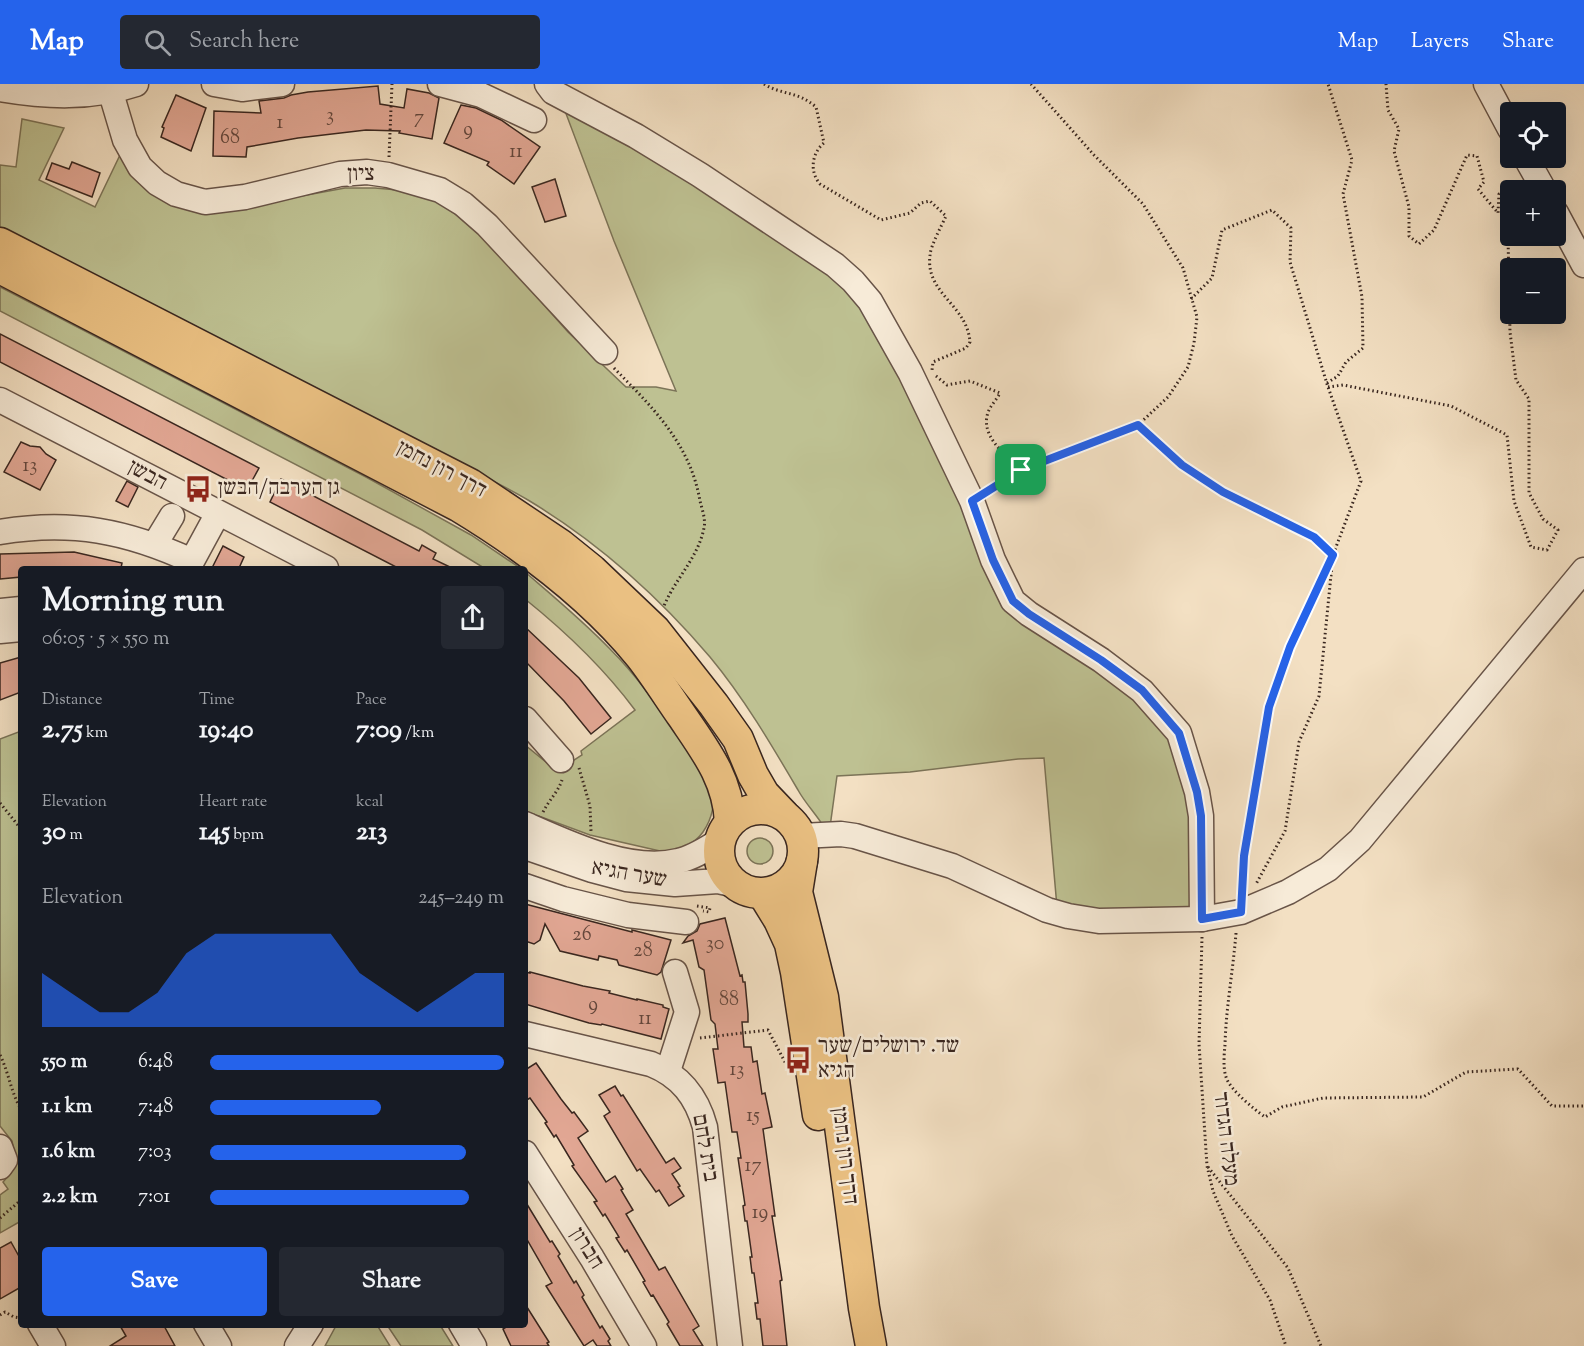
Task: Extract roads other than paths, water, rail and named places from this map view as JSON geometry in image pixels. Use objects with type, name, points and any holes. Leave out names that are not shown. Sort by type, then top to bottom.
[{"type":"main road","name":"דרך רון נחמן","points":[[0,243],[470,484],[561,545],[592,570],[655,630],[738,739],[753,775],[764,794],[796,838],[798,892],[823,998],[871,1346]]},
{"type":"main road","name":"דרך רון נחמן","points":[[0,268],[458,506],[506,537],[575,591],[640,656],[711,758],[721,778],[729,805],[724,831]]},
{"type":"main road","points":[[760,808],[772,810],[796,838],[797,873],[786,885],[771,892],[749,889],[723,871],[719,861],[724,831],[738,814],[760,808]]},
{"type":"main road","name":"דרך רון נחמן","points":[[749,889],[779,920],[796,972],[850,1346]]},
{"type":"street","points":[[0,89],[52,96],[111,93],[136,84]]},
{"type":"street","points":[[214,84],[242,89],[282,84]]},
{"type":"street","points":[[440,84],[481,95],[534,120]]},
{"type":"street","points":[[547,84],[553,92],[636,136],[700,175],[835,265],[870,301],[910,372],[972,501],[993,560],[1013,601],[1142,690],[1179,733],[1197,792],[1201,816],[1202,919]]},
{"type":"street","points":[[1486,84],[1500,110]]},
{"type":"street","name":"ציון","points":[[111,93],[125,140],[141,167],[157,183],[176,194],[205,202],[245,197],[340,174],[367,172],[388,175],[440,190],[463,204],[487,225],[606,356]]},
{"type":"street","points":[[1566,232],[1584,265]]},
{"type":"street","name":"הבשן","points":[[0,400],[218,513],[285,559],[317,566]]},
{"type":"street","points":[[0,532],[33,526],[79,528],[118,534],[155,544],[192,561],[218,513]]},
{"type":"street","points":[[155,544],[172,516]]},
{"type":"street","points":[[796,838],[841,834],[855,836],[952,867],[1047,910],[1068,916],[1099,921],[1202,919],[1241,912],[1288,892],[1328,869],[1360,840],[1584,570]]},
{"type":"street","points":[[0,612],[18,609]]},
{"type":"street","points":[[0,631],[18,628]]},
{"type":"street","points":[[528,722],[568,760]]},
{"type":"street","name":"שער הגיא","points":[[532,822],[596,853],[630,861],[660,864],[680,861],[705,850],[724,831]]},
{"type":"street","name":"שער הגיא","points":[[528,848],[626,879],[675,884],[718,881],[749,889]]},
{"type":"street","points":[[528,887],[563,899],[628,915],[686,922]]},
{"type":"street","points":[[668,1071],[687,1012],[675,972]]},
{"type":"street","name":"בית לחם","points":[[528,1035],[668,1071],[685,1086],[700,1109],[705,1127],[730,1346]]},
{"type":"street","points":[[0,1147],[5,1160],[0,1167]]},
{"type":"street","name":"חברון","points":[[528,1158],[592,1258],[644,1346]]},
{"type":"street","points":[[42,1328],[53,1346]]},
{"type":"street","points":[[208,1328],[219,1346]]},
{"type":"street","points":[[297,1346],[308,1328]]},
{"type":"street","points":[[463,1328],[474,1346]]},
{"type":"place","name":"גן הערבה/הבשן","points":[[198,489]]},
{"type":"place","name":"שד. ירושלים/שער הגיא","points":[[798,1060]]}]
